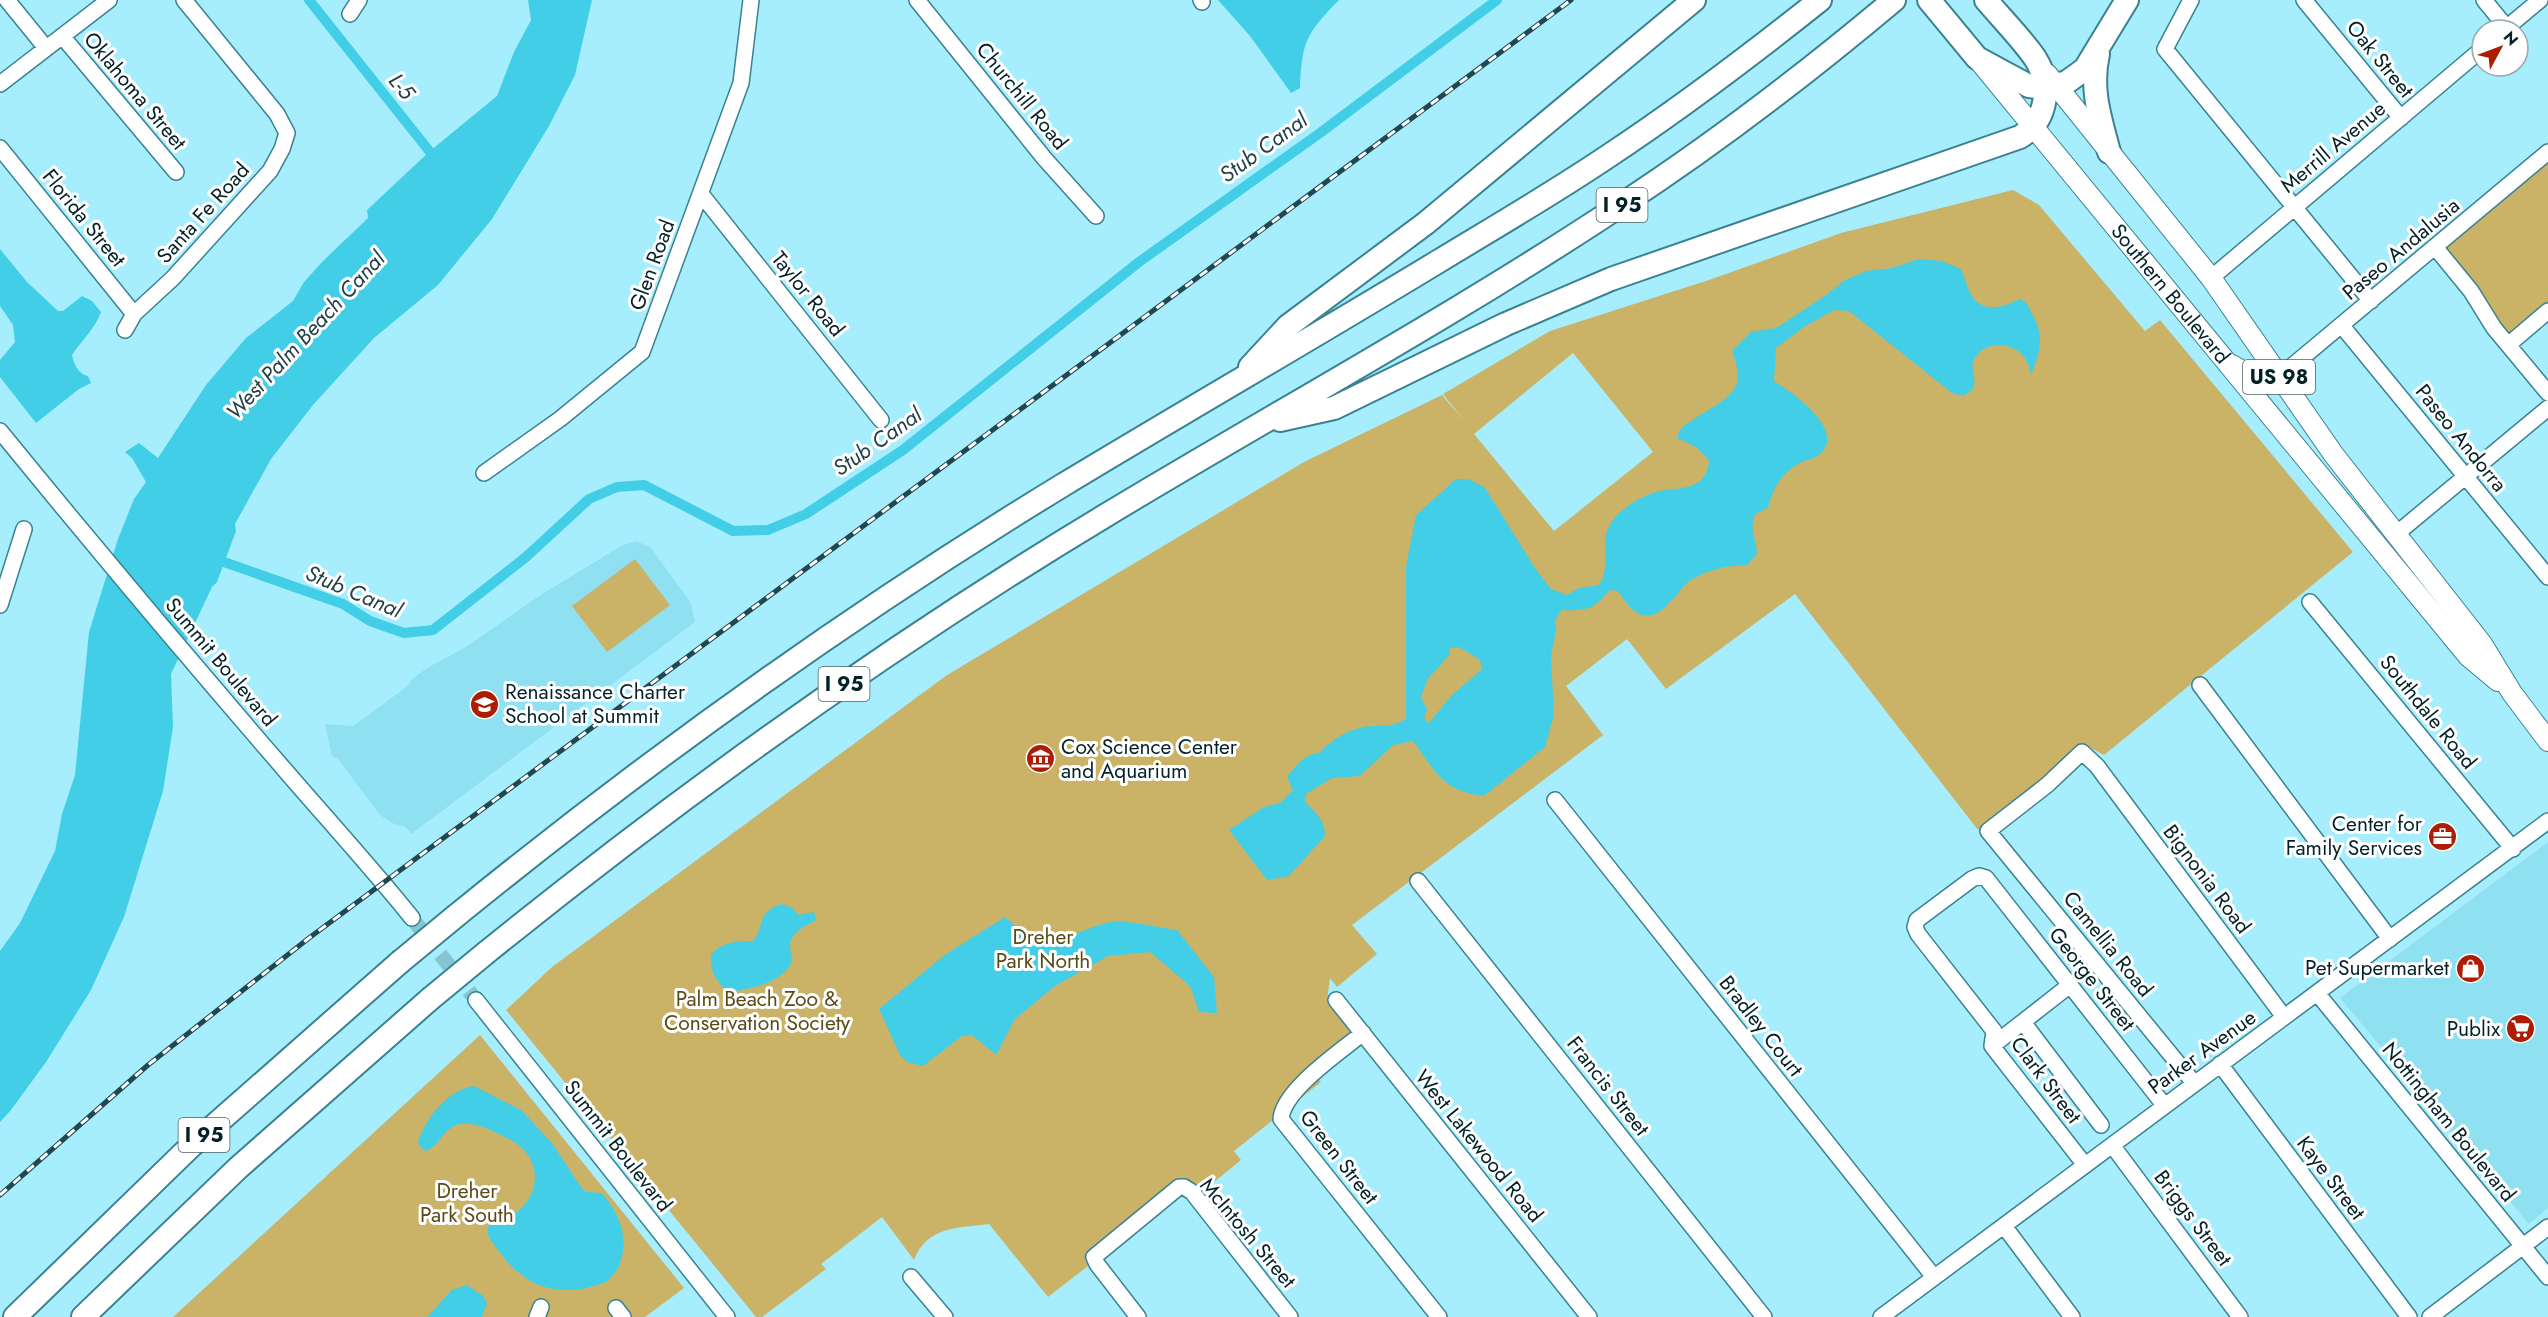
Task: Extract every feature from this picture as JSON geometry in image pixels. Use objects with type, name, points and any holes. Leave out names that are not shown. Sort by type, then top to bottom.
[{"type":"highway","points":[[1235,384],[1288,326],[1434,217],[1694,0]]},
{"type":"highway","name":"I 95","points":[[15,1317],[175,1162],[302,1046],[457,915],[635,776],[832,634],[1014,516],[1507,221],[1605,159],[1706,88],[1820,0]]},
{"type":"highway","name":"I 95","points":[[83,1317],[245,1161],[430,999],[696,789],[851,679],[1078,532],[1528,265],[1618,207],[1774,97],[1894,0]]},
{"type":"highway","points":[[1261,424],[1334,408],[1489,332],[1585,290],[1711,243],[2025,134],[2035,126],[2050,87],[2036,59],[1986,0]]},
{"type":"highway","points":[[1977,58],[2029,86],[2050,87],[2080,73],[2127,0]]},
{"type":"highway","name":"Southern Boulevard","points":[[1935,7],[1977,58]]},
{"type":"highway","points":[[2099,46],[2094,69],[2094,93],[2109,152]]},
{"type":"main road","name":"Southern Boulevard","points":[[1977,58],[2468,656],[2512,693]]},
{"type":"main road","name":"Southern Boulevard","points":[[2050,87],[2109,152],[2211,278],[2313,425],[2395,535],[2482,644],[2512,693],[2548,741]]},
{"type":"main road","points":[[2222,358],[2246,373],[2263,379],[2280,377]]},
{"type":"main road","points":[[2255,397],[2267,390],[2277,393],[2297,418],[2313,425]]},
{"type":"main road","points":[[2343,502],[2395,535]]},
{"type":"street","points":[[7,0],[46,48]]},
{"type":"street","points":[[0,84],[109,0]]},
{"type":"street","name":"Santa Fe Road","points":[[125,330],[134,314],[173,278],[270,171],[282,149],[287,133],[277,114],[184,0]]},
{"type":"street","points":[[350,14],[359,0]]},
{"type":"street","name":"Glen Road","points":[[484,473],[560,418],[642,352],[741,83],[751,0]]},
{"type":"street","name":"Churchill Road","points":[[917,0],[1044,158],[1096,216]]},
{"type":"street","points":[[2191,0],[2165,49],[2372,301]]},
{"type":"street","name":"Oak Street","points":[[2304,0],[2401,118]]},
{"type":"street","points":[[2484,0],[2497,18]]},
{"type":"street","points":[[2518,18],[2540,0]]},
{"type":"street","name":"Oklahoma Street","points":[[62,36],[176,172]]},
{"type":"street","name":"Merrill Avenue","points":[[2211,278],[2470,59]]},
{"type":"street","name":"Florida Street","points":[[0,148],[134,314]]},
{"type":"street","name":"Paseo Andalusia","points":[[2280,377],[2548,152]]},
{"type":"street","name":"Taylor Road","points":[[701,194],[881,420]]},
{"type":"street","points":[[2435,247],[2471,291],[2508,345],[2548,393]]},
{"type":"street","points":[[2508,345],[2548,311]]},
{"type":"street","name":"Paseo Andorra","points":[[2342,326],[2548,577]]},
{"type":"street","points":[[2395,535],[2548,408]]},
{"type":"street","name":"Summit Boulevard","points":[[0,431],[104,557],[412,918]]},
{"type":"street","points":[[0,605],[3,582],[24,528]]},
{"type":"street","name":"Southdale Road","points":[[2310,602],[2512,849]]},
{"type":"street","points":[[2200,685],[2390,939]]},
{"type":"street","name":"Camellia Road","points":[[2097,766],[2082,752],[2047,785],[1988,831],[2194,1083]]},
{"type":"street","name":"Bignonia Road","points":[[2097,766],[2284,1017]]},
{"type":"street","name":"Bradley Court","points":[[1555,800],[1934,1277]]},
{"type":"street","name":"Parker Avenue","points":[[1881,1317],[1900,1312],[1934,1277],[2548,822]]},
{"type":"street","name":"Clark Street","points":[[1986,878],[1979,876],[1972,879],[1917,920],[1915,927],[1918,934],[1994,1031],[1992,1046],[2085,1165]]},
{"type":"street","name":"George Street","points":[[1986,878],[2164,1105]]},
{"type":"street","name":"Francis Street","points":[[1418,881],[1764,1317]]},
{"type":"street","points":[[1992,1046],[2070,985]]},
{"type":"street","name":"Nottingham Boulevard","points":[[2317,993],[2548,1277]]},
{"type":"street","name":"Summit Boulevard","points":[[476,1000],[727,1317]]},
{"type":"street","name":"West Lakewood Road","points":[[1336,1000],[1589,1317]]},
{"type":"street","points":[[2023,1022],[2101,1125]]},
{"type":"street","name":"Green Street","points":[[1362,1034],[1290,1095],[1282,1109],[1281,1119],[1439,1317]]},
{"type":"street","name":"Kaye Street","points":[[2220,1064],[2409,1317]]},
{"type":"street","name":"Briggs Street","points":[[2112,1145],[2240,1317]]},
{"type":"street","name":"McIntosh Street","points":[[1138,1317],[1094,1257],[1179,1187],[1189,1189],[1290,1317]]},
{"type":"street","points":[[2004,1226],[2072,1317]]},
{"type":"street","points":[[2430,1317],[2548,1227]]},
{"type":"street","points":[[911,1277],[945,1317]]},
{"type":"shaded area","name":"Renaissance Charter School at Summit","points":[[637,541],[651,548],[691,603],[695,622],[411,834],[406,827],[392,823],[380,815],[338,759],[332,756],[325,724],[353,726],[408,686],[412,679],[427,668],[466,647],[542,594],[623,545]]},
{"type":"shaded area","points":[[2548,842],[2548,1208],[2529,1224],[2340,998]]},
{"type":"green space","points":[[2548,161],[2548,303],[2510,333],[2503,329],[2477,296],[2447,250],[2447,245]]},
{"type":"green space","name":"Dreher Park North","points":[[2013,190],[2039,205],[2145,331],[2160,320],[2353,552],[2104,755],[2087,746],[1978,830],[1795,594],[1666,689],[1627,639],[1566,686],[1603,735],[1352,925],[1377,954],[1337,987],[1330,978],[1327,1000],[1361,1041],[1317,1078],[1321,1082],[1234,1151],[1241,1160],[1203,1191],[1195,1183],[1048,1297],[989,1224],[955,1228],[935,1235],[920,1249],[914,1260],[882,1217],[821,1264],[826,1269],[762,1317],[756,1317],[506,1010],[552,967],[947,675],[1304,462],[1442,395],[1465,422],[1443,394],[1550,331],[1709,280],[1841,233]],"holes":[[[1573,353],[1653,452],[1554,531],[1474,434]]]},
{"type":"green space","points":[[635,559],[670,605],[607,652],[572,606]]},
{"type":"green space","name":"Dreher Park South","points":[[480,1035],[684,1288],[645,1317],[173,1317]]},
{"type":"water","name":"West Palm Beach Canal","points":[[528,0],[592,0],[575,75],[549,126],[492,219],[438,285],[374,338],[313,405],[271,459],[235,524],[236,531],[217,582],[212,587],[171,674],[173,727],[163,791],[124,917],[91,990],[46,1062],[0,1122],[0,951],[20,923],[55,851],[62,814],[75,775],[89,632],[118,539],[134,499],[146,482],[132,458],[125,452],[139,443],[158,458],[206,385],[246,338],[293,301],[304,282],[368,218],[367,210],[430,151],[497,96],[514,52],[531,20]]},
{"type":"water","points":[[1218,0],[1339,0],[1319,21],[1308,39],[1302,59],[1300,88],[1291,93],[1250,36]]},
{"type":"water","points":[[0,249],[27,282],[58,311],[63,311],[82,296],[92,301],[101,312],[92,329],[72,355],[77,368],[88,376],[91,383],[79,389],[36,423],[0,377],[0,360],[15,342],[13,325],[0,306]]},
{"type":"water","points":[[1918,259],[1941,261],[1961,269],[1969,291],[1984,306],[2002,306],[2020,299],[2024,302],[2036,322],[2040,337],[2039,351],[2031,375],[2024,356],[2018,351],[2006,346],[1992,346],[1976,356],[1973,362],[1974,386],[1963,396],[1952,393],[1849,311],[1834,310],[1804,327],[1776,348],[1774,381],[1792,393],[1813,412],[1826,432],[1827,443],[1819,455],[1801,462],[1786,473],[1775,488],[1768,508],[1755,514],[1753,530],[1757,554],[1747,565],[1717,569],[1696,577],[1687,583],[1658,613],[1650,615],[1644,616],[1637,613],[1618,591],[1610,590],[1599,602],[1589,608],[1562,610],[1555,620],[1556,630],[1551,656],[1554,715],[1545,747],[1484,796],[1459,790],[1442,779],[1413,741],[1393,745],[1360,776],[1332,778],[1306,794],[1305,802],[1322,821],[1325,836],[1289,876],[1267,880],[1229,830],[1264,807],[1280,803],[1293,790],[1287,777],[1309,755],[1319,753],[1334,740],[1351,730],[1390,725],[1406,719],[1406,566],[1416,515],[1456,479],[1469,479],[1485,488],[1535,568],[1551,589],[1567,595],[1579,588],[1599,585],[1605,567],[1606,538],[1613,519],[1645,496],[1698,483],[1707,471],[1709,461],[1695,447],[1678,439],[1679,432],[1732,392],[1738,375],[1732,351],[1751,332],[1776,328],[1845,280],[1866,271],[1892,268]],"holes":[[[1459,647],[1480,660],[1482,669],[1451,696],[1429,723],[1424,718],[1427,709],[1421,698],[1427,680],[1450,654],[1450,648]]]},
{"type":"water","points":[[781,904],[791,907],[799,915],[814,912],[816,920],[793,936],[790,945],[792,960],[789,968],[765,984],[728,992],[714,975],[711,954],[730,943],[753,941],[768,911]]},
{"type":"water","points":[[1005,917],[1022,931],[1047,941],[1057,941],[1117,921],[1177,930],[1214,977],[1217,1013],[1199,1012],[1190,986],[1150,952],[1108,956],[1055,986],[1015,1019],[996,1055],[972,1035],[962,1036],[923,1066],[907,1062],[900,1055],[879,1009],[946,954]]},
{"type":"water","points":[[474,1086],[521,1110],[552,1143],[581,1187],[586,1192],[602,1193],[608,1201],[618,1218],[624,1246],[619,1266],[607,1281],[574,1290],[542,1286],[525,1278],[515,1269],[491,1240],[488,1229],[491,1222],[515,1213],[531,1195],[534,1171],[530,1159],[518,1145],[486,1128],[463,1124],[450,1128],[427,1151],[421,1148],[418,1142],[426,1124],[439,1106],[455,1093]]},
{"type":"water","points":[[467,1285],[483,1296],[487,1303],[482,1317],[427,1317],[452,1290]]},
{"type":"waterway","name":"L-5","points":[[309,0],[438,162]]},
{"type":"waterway","name":"Stub Canal","points":[[224,562],[343,604],[370,621],[404,633],[433,630],[526,557],[589,499],[617,487],[644,485],[733,531],[768,530],[806,514],[903,450],[1139,262],[1320,133],[1497,0]]},
{"type":"tunnel","points":[[412,918],[476,1000]]},
{"type":"railway","points":[[0,1195],[148,1065],[309,938],[1571,0]]},
{"type":"place","name":"Renaissance Charter School at Summit","points":[[484,704]]},
{"type":"place","name":"Cox Science Center and Aquarium","points":[[1040,759]]},
{"type":"place","name":"Center for Family Services","points":[[2443,836]]},
{"type":"place","name":"Pet Supermarket","points":[[2470,968]]},
{"type":"place","name":"Publix","points":[[2521,1029]]},
{"type":"park label","name":"Palm Beach Zoo & Conservation Society","points":[[757,1011]]}]
